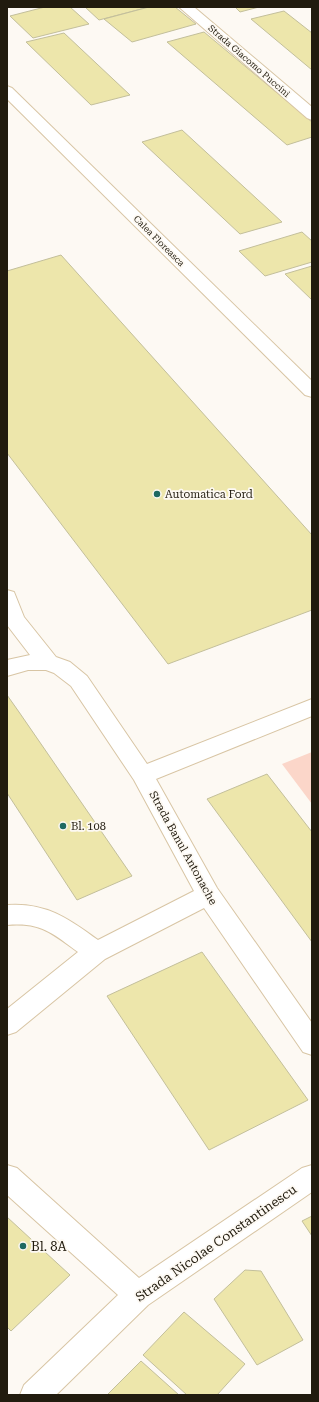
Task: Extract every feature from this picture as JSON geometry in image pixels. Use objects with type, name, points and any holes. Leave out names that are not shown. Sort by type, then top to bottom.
[{"type":"street","name":"Strada Giacomo Puccini","points":[[186,7],[312,115]]},
{"type":"street","name":"Calea Floreasca","points":[[10,97],[312,391]]},
{"type":"street","points":[[7,597],[14,619],[48,662]]},
{"type":"street","points":[[7,668],[31,662],[48,662]]},
{"type":"street","name":"Strada Banul Antonache","points":[[48,662],[66,669],[79,681],[142,775],[208,895],[312,1044]]},
{"type":"street","points":[[142,775],[312,707]]},
{"type":"street","points":[[7,1024],[96,952],[208,895]]},
{"type":"street","points":[[7,915],[30,914],[53,920],[96,952]]},
{"type":"street","points":[[7,1177],[138,1295]]},
{"type":"street","name":"Strada Nicolae Constantinescu","points":[[35,1395],[138,1295],[312,1177]]},
{"type":"shaded area","points":[[312,752],[312,804],[282,764]]},
{"type":"building","points":[[45,7],[70,7],[89,24],[33,38],[10,16]]},
{"type":"building","points":[[85,7],[149,7],[99,20]]},
{"type":"building","points":[[149,7],[175,7],[196,24],[132,42],[104,19]]},
{"type":"building","points":[[235,7],[259,7],[240,12]]},
{"type":"building","points":[[284,11],[312,33],[312,70],[251,19]]},
{"type":"building","points":[[204,32],[312,122],[312,137],[287,145],[167,42]]},
{"type":"building","points":[[64,33],[130,95],[91,105],[26,42]]},
{"type":"building","points":[[182,130],[282,222],[240,234],[142,142]]},
{"type":"building","points":[[302,232],[312,241],[312,262],[265,276],[239,251]]},
{"type":"building","name":"Automatica Ford","points":[[61,255],[312,535],[312,610],[168,664],[7,453],[7,271]]},
{"type":"building","points":[[312,266],[312,300],[285,274]]},
{"type":"building","name":"Bl. 108","points":[[7,695],[132,876],[77,900],[7,793]]},
{"type":"building","points":[[267,774],[312,832],[312,942],[207,799]]},
{"type":"building","points":[[202,952],[308,1100],[209,1150],[107,996]]},
{"type":"building","points":[[312,1216],[312,1236],[302,1221]]},
{"type":"building","name":"Bl. 8A","points":[[7,1217],[70,1275],[11,1331],[7,1327]]},
{"type":"building","points":[[245,1270],[261,1271],[303,1340],[257,1365],[214,1299]]},
{"type":"building","points":[[184,1312],[245,1364],[217,1395],[187,1395],[143,1355]]},
{"type":"building","points":[[141,1361],[179,1395],[107,1395]]},
{"type":"place","name":"Automatica Ford","points":[[157,494]]},
{"type":"place","name":"Bl. 108","points":[[63,826]]},
{"type":"place","name":"Bl. 8A","points":[[23,1246]]}]
